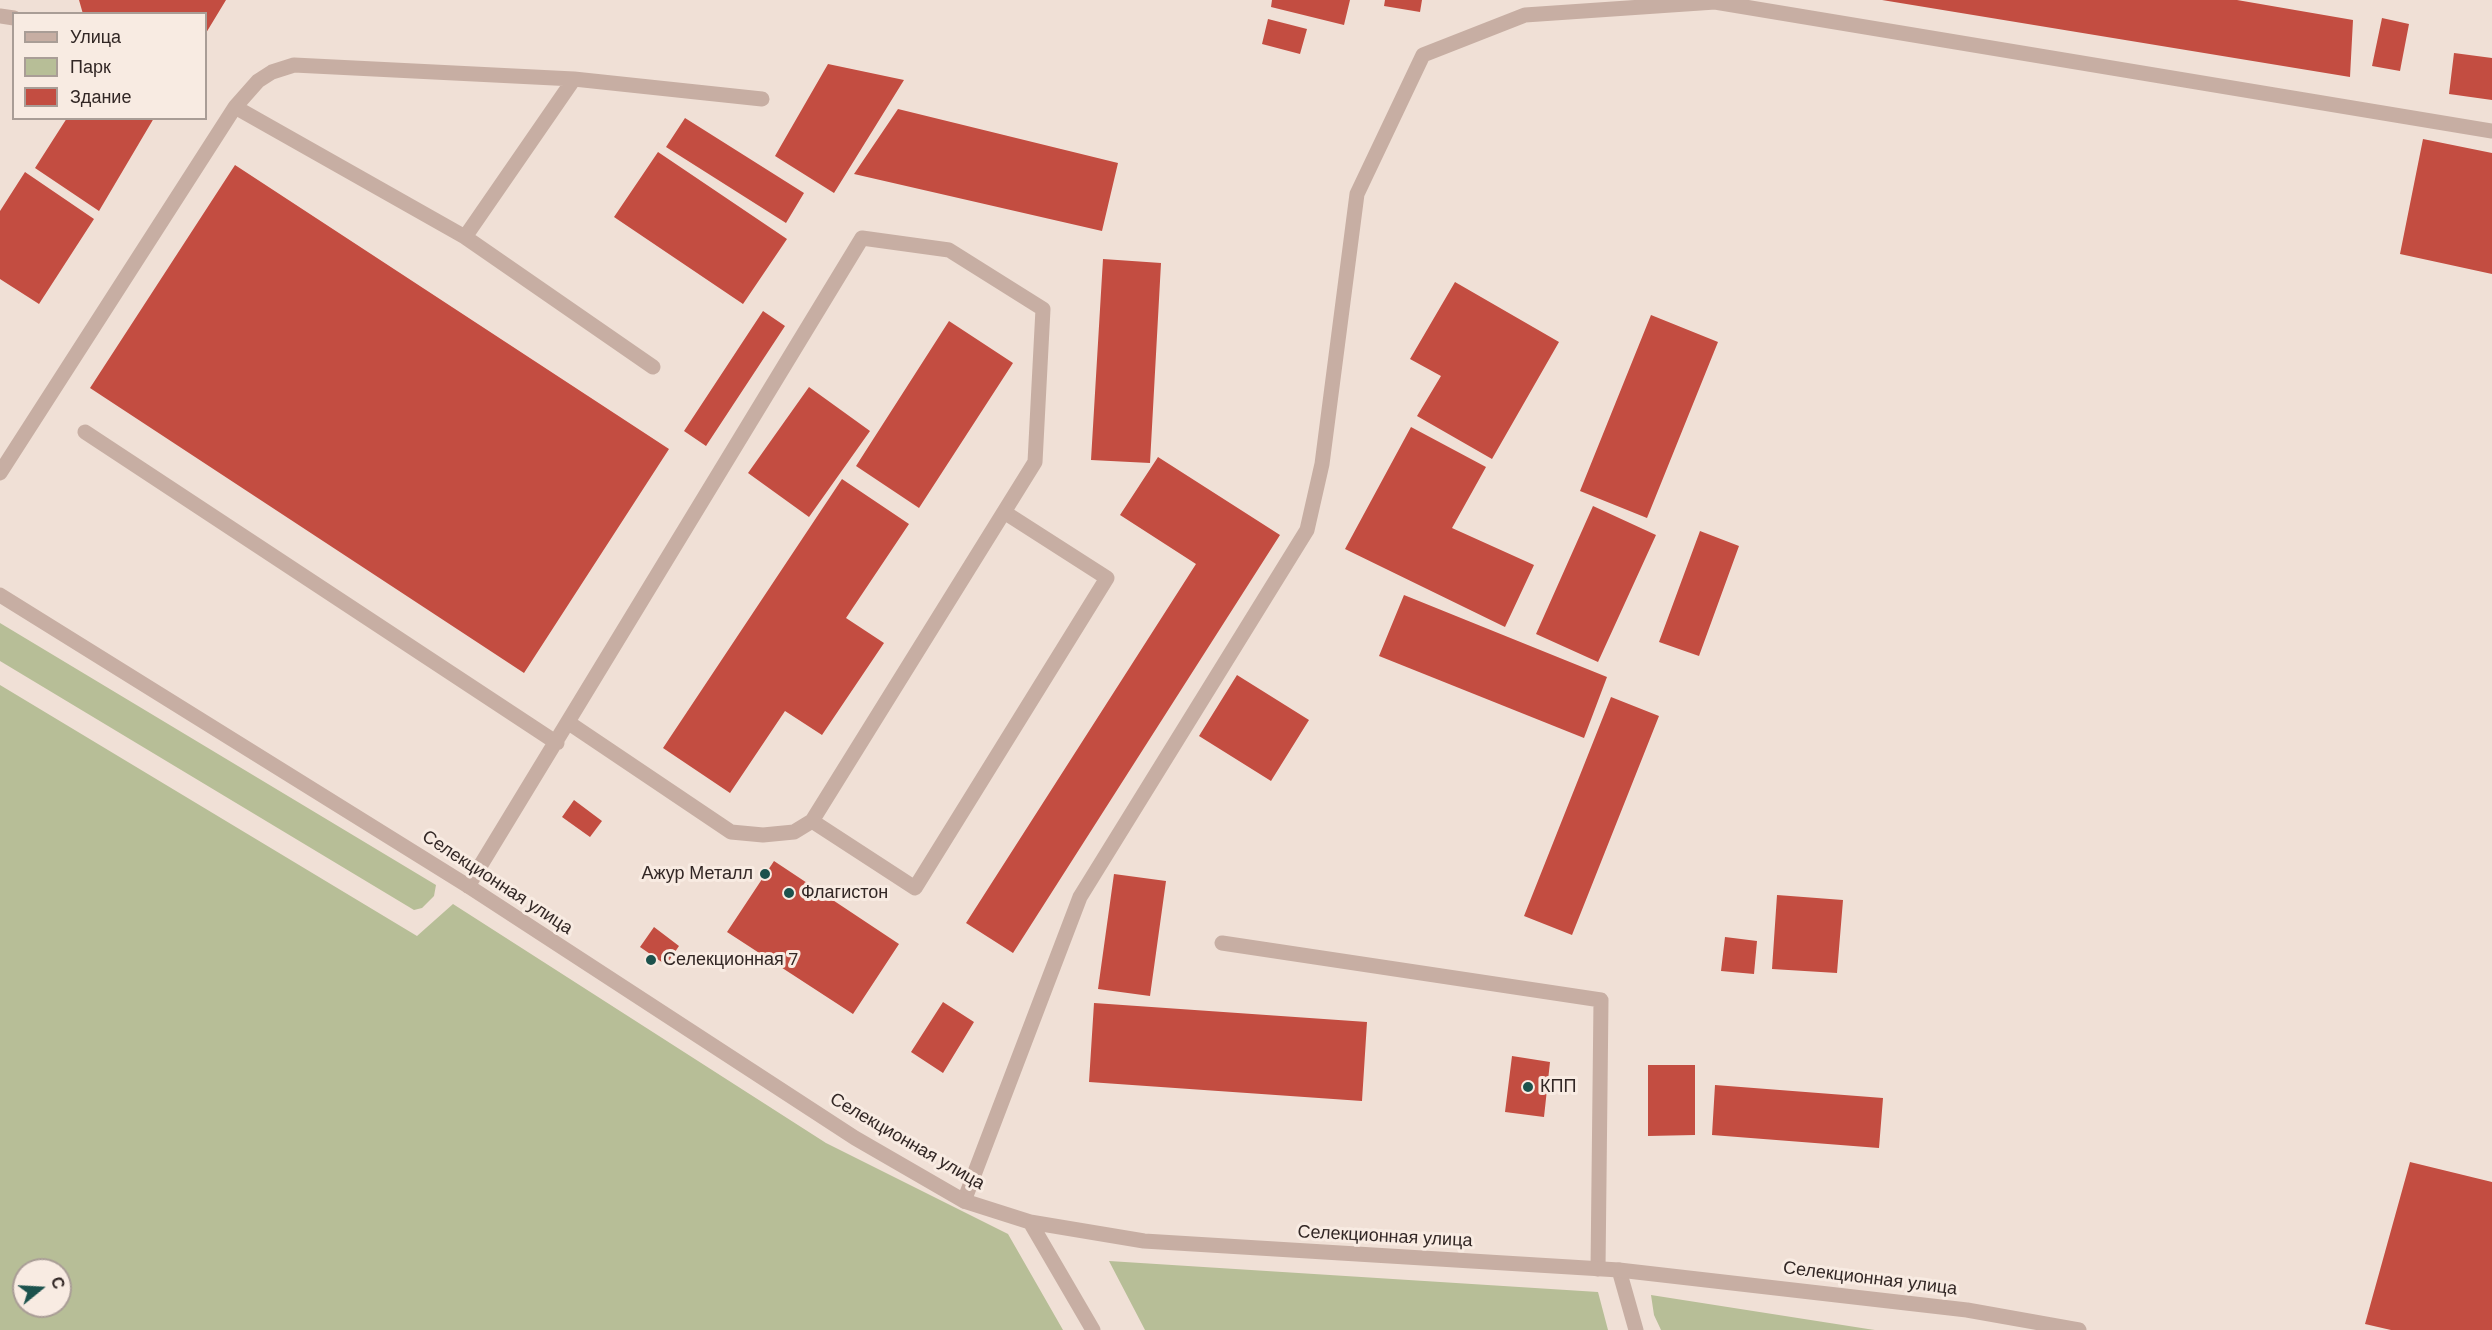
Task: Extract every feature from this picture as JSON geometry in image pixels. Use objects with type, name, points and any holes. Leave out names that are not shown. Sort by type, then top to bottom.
[{"type":"street","points":[[964,1201],[1080,897],[1307,530],[1322,464],[1357,194],[1423,55],[1525,15],[1714,2],[2492,130]]},
{"type":"street","points":[[0,473],[235,107],[258,81],[272,72],[294,65],[574,79],[762,99]]},
{"type":"street","points":[[465,237],[574,79]]},
{"type":"street","points":[[235,107],[465,237],[653,367]]},
{"type":"street","points":[[468,886],[862,238],[949,250],[1042,309],[1035,462],[812,821],[794,832],[763,835],[731,832],[569,723]]},
{"type":"street","points":[[85,432],[557,743]]},
{"type":"street","points":[[812,821],[915,888],[1052,668],[1107,578],[1004,512]]},
{"type":"street","name":"Селекционная улица","points":[[0,595],[468,886],[855,1138],[964,1201],[1030,1222],[1144,1241],[1619,1270],[1967,1310],[2079,1330]]},
{"type":"street","points":[[1222,944],[1601,1000],[1598,1269]]},
{"type":"street","points":[[1030,1222],[1093,1330]]},
{"type":"street","points":[[1619,1270],[1636,1330]]},
{"type":"green space","points":[[0,623],[436,885],[434,896],[422,908],[414,910],[0,661]]},
{"type":"green space","points":[[0,685],[417,936],[453,904],[826,1143],[1008,1234],[1063,1330],[0,1330]]},
{"type":"green space","points":[[1109,1261],[1598,1292],[1608,1330],[1145,1330]]},
{"type":"green space","points":[[1651,1295],[1875,1330],[1661,1330],[1654,1315]]},
{"type":"building","points":[[79,0],[226,0],[207,31],[207,12],[82,12]]},
{"type":"building","points":[[1272,0],[1350,0],[1344,25],[1271,7]]},
{"type":"building","points":[[1385,0],[1422,0],[1420,12],[1384,6]]},
{"type":"building","points":[[1882,0],[2237,0],[2353,20],[2350,77]]},
{"type":"building","points":[[2382,18],[2409,24],[2400,71],[2372,66]]},
{"type":"building","points":[[1268,19],[1307,29],[1300,54],[1262,44]]},
{"type":"building","points":[[2454,53],[2492,58],[2492,100],[2449,94]]},
{"type":"building","points":[[828,64],[904,80],[834,193],[775,156]]},
{"type":"building","points":[[898,109],[1118,163],[1102,231],[854,174]]},
{"type":"building","points":[[685,118],[804,193],[786,223],[666,147]]},
{"type":"building","points":[[66,120],[153,120],[99,211],[35,168]]},
{"type":"building","points":[[2423,139],[2492,153],[2492,274],[2400,254]]},
{"type":"building","points":[[658,152],[787,239],[743,304],[614,217]]},
{"type":"building","points":[[235,165],[669,449],[524,673],[90,388]]},
{"type":"building","points":[[25,172],[94,219],[39,304],[0,279],[0,211]]},
{"type":"building","points":[[1103,259],[1161,263],[1150,463],[1091,460]]},
{"type":"building","points":[[1455,282],[1559,342],[1492,459],[1417,416],[1441,376],[1410,359]]},
{"type":"building","points":[[763,311],[785,326],[706,446],[684,431]]},
{"type":"building","points":[[1651,315],[1718,342],[1647,518],[1580,491]]},
{"type":"building","points":[[949,321],[1013,363],[919,508],[856,466]]},
{"type":"building","points":[[809,387],[870,431],[809,517],[748,473]]},
{"type":"building","points":[[1411,427],[1486,467],[1452,528],[1534,565],[1505,627],[1345,549]]},
{"type":"building","points":[[1158,457],[1280,535],[1013,953],[966,923],[1196,564],[1120,515]]},
{"type":"building","points":[[842,479],[909,524],[846,618],[884,643],[822,735],[785,711],[730,793],[663,748]]},
{"type":"building","points":[[1593,506],[1656,535],[1598,662],[1536,634]]},
{"type":"building","points":[[1700,531],[1739,546],[1699,656],[1659,642]]},
{"type":"building","points":[[1404,595],[1607,677],[1584,738],[1379,656]]},
{"type":"building","points":[[1237,675],[1309,720],[1271,781],[1199,736]]},
{"type":"building","points":[[1611,697],[1659,716],[1572,935],[1524,916]]},
{"type":"building","points":[[574,800],[602,821],[590,837],[562,817]]},
{"type":"building","points":[[774,861],[899,944],[853,1014],[727,932]]},
{"type":"building","points":[[1114,874],[1166,881],[1150,996],[1098,989]]},
{"type":"building","points":[[1777,895],[1843,900],[1837,973],[1772,969]]},
{"type":"building","points":[[654,927],[679,946],[666,965],[640,947]]},
{"type":"building","points":[[1725,937],[1757,941],[1754,974],[1721,971]]},
{"type":"building","points":[[943,1002],[974,1022],[943,1073],[911,1052]]},
{"type":"building","points":[[1094,1003],[1367,1022],[1362,1101],[1089,1082]]},
{"type":"building","name":"КПП","points":[[1512,1056],[1550,1062],[1544,1117],[1505,1112]]},
{"type":"building","points":[[1648,1065],[1695,1065],[1695,1135],[1648,1136]]},
{"type":"building","points":[[1715,1085],[1883,1098],[1879,1148],[1712,1135]]},
{"type":"building","points":[[2410,1162],[2492,1182],[2492,1330],[2391,1330],[2365,1324]]},
{"type":"place","name":"Ажур Металл","points":[[765,874]]},
{"type":"place","name":"Флагистон","points":[[789,893]]},
{"type":"place","name":"Селекционная 7","points":[[651,960]]},
{"type":"place","name":"КПП","points":[[1528,1087]]}]
